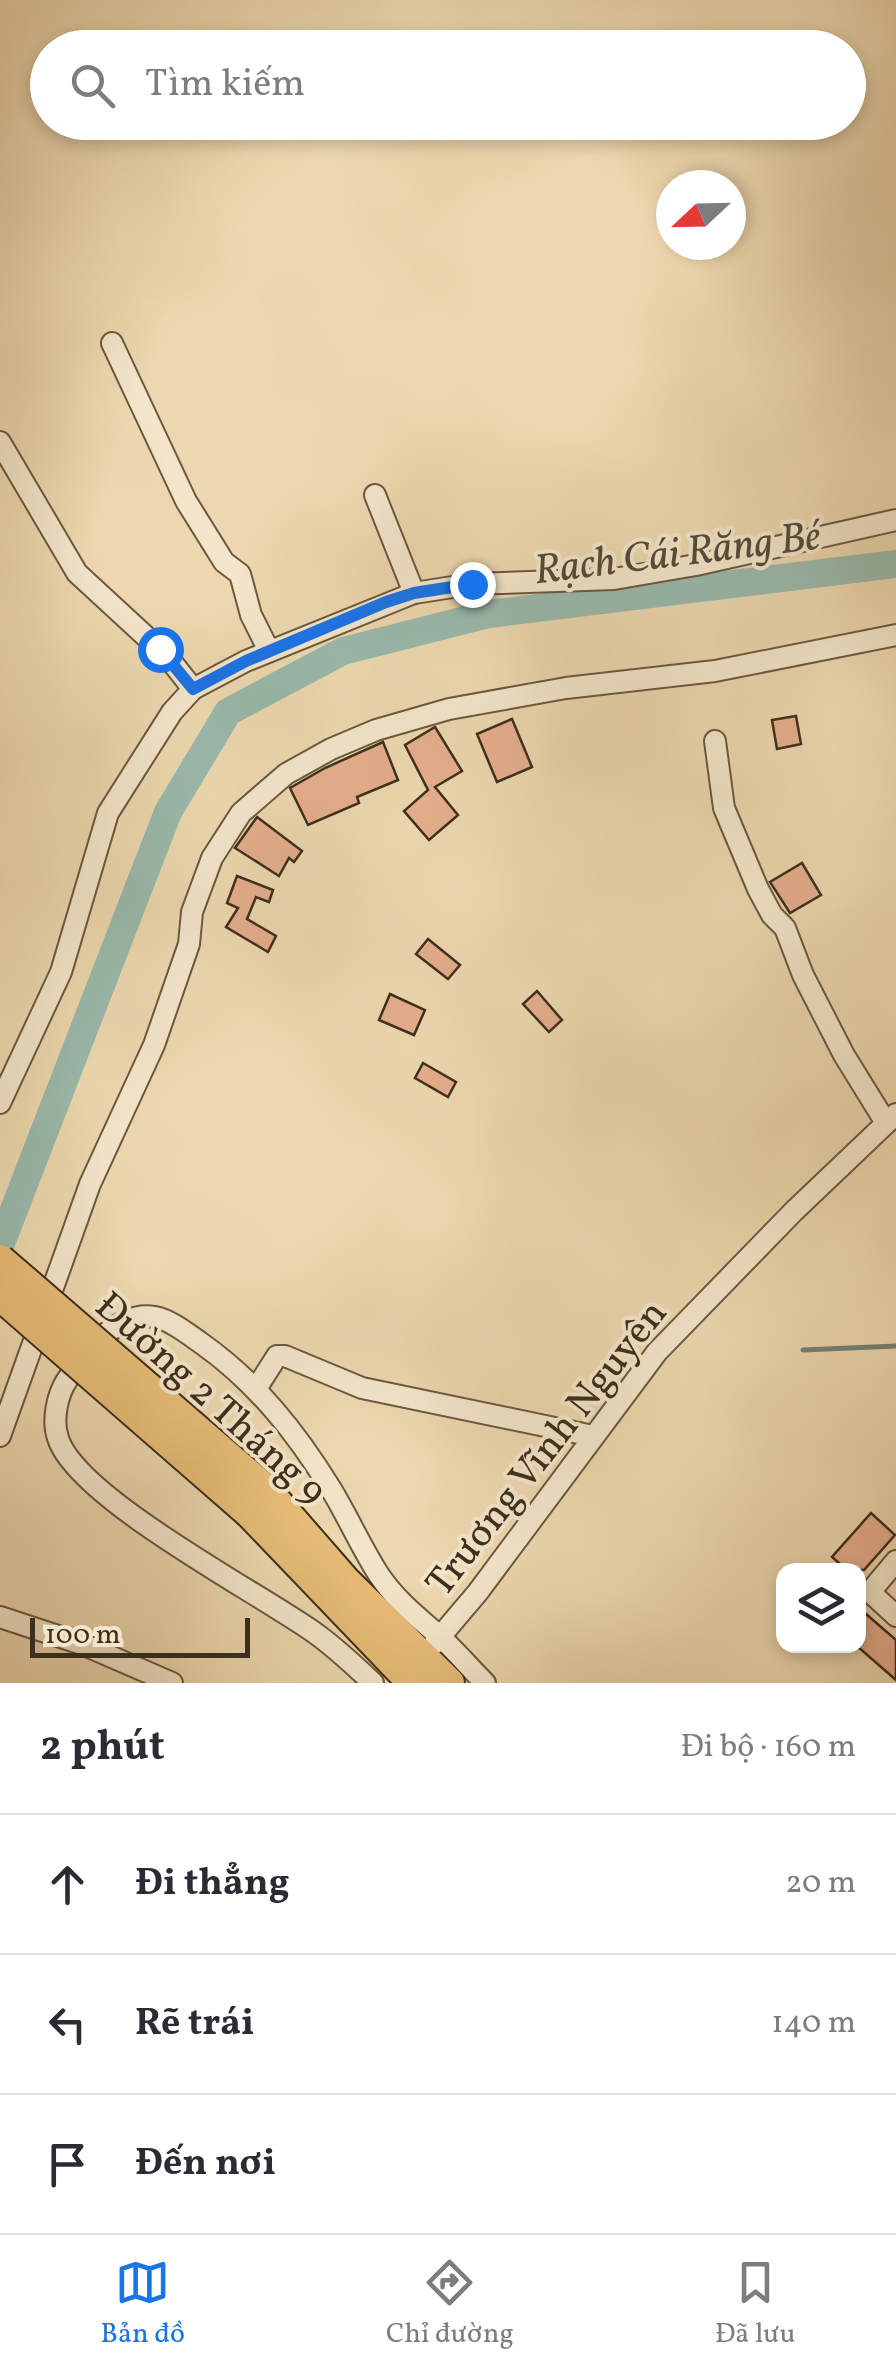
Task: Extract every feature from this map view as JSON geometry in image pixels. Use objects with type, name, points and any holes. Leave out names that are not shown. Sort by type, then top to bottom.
[{"type":"highway","name":"Đường 2 Tháng 9","points":[[0,1260],[449,1683]]},
{"type":"highway","name":"Đường 2 Tháng 9","points":[[0,1295],[258,1501],[426,1659]]},
{"type":"street","points":[[112,343],[186,502],[224,562],[240,574],[252,616],[268,651]]},
{"type":"street","points":[[0,442],[77,573],[168,656],[193,689]]},
{"type":"street","points":[[375,495],[414,593]]},
{"type":"street","points":[[0,1103],[61,972],[108,813],[172,712],[193,689],[268,651],[414,593],[472,584],[614,579],[696,565],[896,520]]},
{"type":"street","points":[[0,1436],[90,1184],[154,1045],[188,944],[192,912],[212,858],[240,813],[286,774],[332,749],[376,730],[449,709],[566,688],[714,672],[896,635]]},
{"type":"street","points":[[716,741],[724,808],[758,889],[785,928],[803,975],[844,1055],[891,1118]]},
{"type":"street","name":"Trương Vĩnh Nguyên","points":[[426,1659],[657,1352],[891,1118]]},
{"type":"street","points":[[372,1683],[314,1632],[188,1554],[99,1489],[72,1464],[58,1438],[56,1409],[64,1384],[114,1326],[154,1316],[182,1329],[256,1389],[285,1420],[332,1491],[380,1576],[404,1606],[426,1659],[485,1683]]},
{"type":"street","points":[[256,1389],[273,1360],[286,1356],[362,1388],[593,1436]]},
{"type":"street","points":[[896,1561],[870,1592],[896,1616]]},
{"type":"street","points":[[370,1606],[404,1606]]},
{"type":"street","points":[[0,1617],[82,1644],[172,1683]]},
{"type":"building","points":[[796,716],[801,744],[777,749],[772,720]]},
{"type":"building","points":[[512,719],[532,767],[497,782],[477,734]]},
{"type":"building","points":[[435,727],[462,771],[435,787],[458,815],[429,840],[404,811],[428,790],[405,745]]},
{"type":"building","points":[[383,742],[398,780],[357,797],[359,803],[308,825],[290,788]]},
{"type":"building","points":[[257,817],[302,851],[294,862],[289,858],[279,876],[235,848]]},
{"type":"building","points":[[802,863],[821,895],[790,913],[770,882]]},
{"type":"building","points":[[237,876],[273,890],[269,902],[256,897],[247,919],[276,936],[268,952],[226,927],[238,908],[227,903]]},
{"type":"building","points":[[428,939],[460,965],[448,979],[416,954]]},
{"type":"building","points":[[537,991],[562,1020],[549,1032],[523,1004]]},
{"type":"building","points":[[390,994],[425,1010],[414,1035],[379,1020]]},
{"type":"building","points":[[423,1063],[456,1082],[448,1097],[415,1078]]},
{"type":"building","points":[[871,1513],[895,1535],[866,1568],[866,1563],[839,1563],[832,1557]]},
{"type":"building","points":[[866,1614],[896,1640],[896,1680],[865,1653]]},
{"type":"waterway","name":"Rạch Cái Răng Bé","points":[[0,1246],[168,812],[228,712],[343,651],[489,614],[896,564]]},
{"type":"waterway","points":[[803,1350],[896,1346]]},
{"type":"route","points":[[160,649],[193,689],[246,661],[386,602],[414,593],[472,584]]}]
